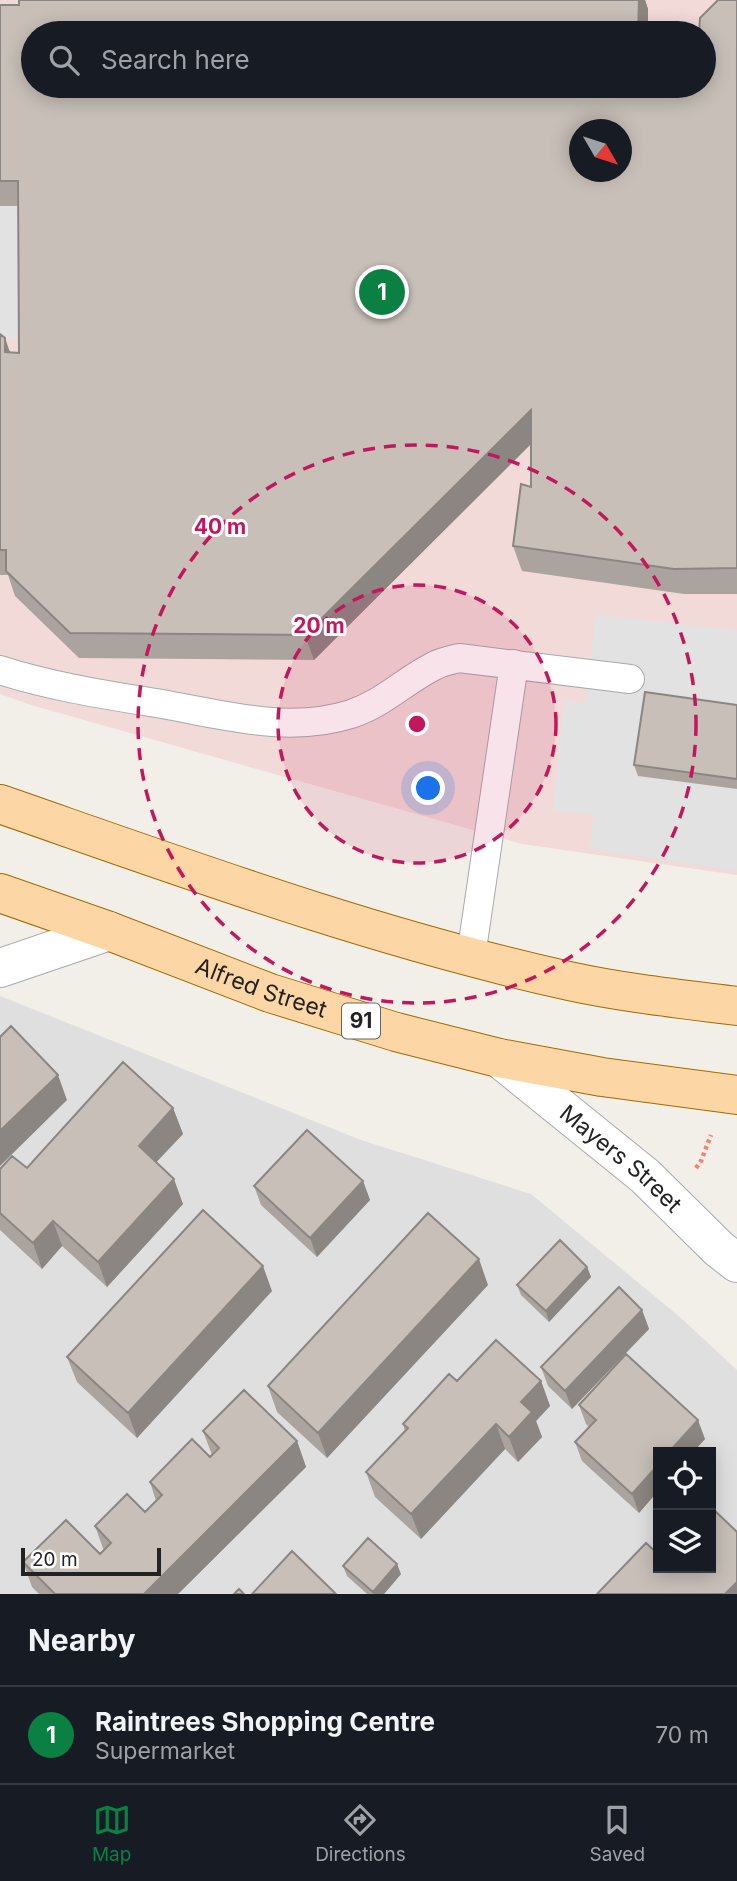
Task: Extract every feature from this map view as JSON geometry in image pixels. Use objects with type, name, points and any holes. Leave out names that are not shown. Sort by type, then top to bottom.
[{"type":"main road","points":[[0,804],[236,886],[355,924],[471,956],[570,981],[737,1006]]},
{"type":"main road","name":"Alfred Street","points":[[0,893],[109,930],[270,993],[396,1031],[499,1058],[602,1077],[726,1110]]},
{"type":"street","points":[[0,968],[109,930]]},
{"type":"street","name":"Mayers Street","points":[[499,1058],[645,1176],[719,1249],[737,1263]]},
{"type":"lane","points":[[0,651],[0,669],[32,680],[275,723],[319,721],[351,714],[384,700],[435,665],[459,658],[631,678]]},
{"type":"lane","points":[[471,956],[514,664]]},
{"type":"path","points":[[694,1170],[726,1110]]},
{"type":"shaded area","points":[[0,0],[737,0],[737,875],[522,844],[0,694]]},
{"type":"shaded area","points":[[0,206],[27,206],[16,339],[0,338]]},
{"type":"shaded area","points":[[596,614],[737,631],[737,871],[590,849],[593,815],[553,810],[564,700],[584,704]]},
{"type":"shaded area","points":[[0,996],[361,1140],[531,1194],[681,1318],[737,1370],[737,1594],[0,1594]]},
{"type":"building","points":[[19,0],[639,0],[638,21],[21,21],[21,98],[716,98],[716,21],[700,21],[700,18],[718,0],[737,0],[737,568],[674,569],[513,546],[521,484],[531,487],[531,410],[305,635],[70,633],[6,571],[6,550],[0,550],[0,334],[5,338],[5,352],[19,353],[18,181],[0,181],[0,5],[19,5]]},
{"type":"building","points":[[645,692],[737,705],[737,779],[634,765]]},
{"type":"building","points":[[11,1026],[58,1075],[0,1131],[0,1037]]},
{"type":"building","points":[[123,1062],[173,1108],[139,1146],[174,1179],[98,1262],[53,1221],[33,1243],[0,1213],[0,1169],[12,1156],[27,1168]]},
{"type":"building","points":[[307,1130],[363,1181],[310,1238],[254,1186]]},
{"type":"building","points":[[203,1210],[263,1266],[128,1413],[67,1357]]},
{"type":"building","points":[[428,1213],[479,1259],[318,1433],[268,1386]]},
{"type":"building","points":[[560,1240],[587,1267],[546,1311],[517,1285]]},
{"type":"building","points":[[619,1287],[642,1310],[565,1391],[541,1367]]},
{"type":"building","points":[[496,1340],[541,1381],[521,1402],[532,1412],[509,1437],[496,1424],[411,1514],[366,1472],[408,1428],[403,1424],[449,1374],[457,1381]]},
{"type":"building","points":[[626,1354],[698,1420],[674,1447],[653,1447],[653,1471],[632,1494],[575,1442],[596,1420],[579,1405]]},
{"type":"building","points":[[244,1390],[297,1441],[144,1594],[55,1594],[23,1562],[66,1520],[100,1554],[111,1543],[95,1526],[127,1494],[145,1512],[162,1495],[150,1482],[192,1439],[210,1457],[219,1448],[203,1431]]},
{"type":"building","points":[[716,1512],[737,1532],[737,1582],[725,1594],[597,1594],[646,1543],[653,1549],[653,1573],[716,1573]]},
{"type":"building","points":[[368,1538],[397,1564],[373,1592],[343,1566]]},
{"type":"building","points":[[292,1551],[336,1594],[252,1594]]},
{"type":"place","name":"Raintrees Shopping Centre","points":[[382,292]]}]
